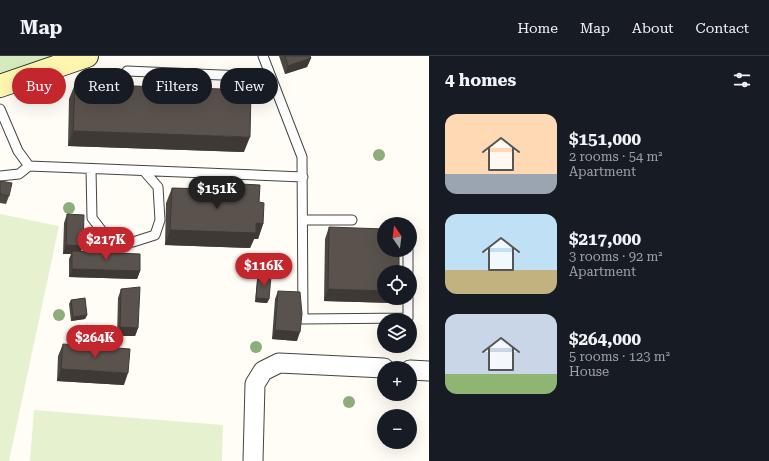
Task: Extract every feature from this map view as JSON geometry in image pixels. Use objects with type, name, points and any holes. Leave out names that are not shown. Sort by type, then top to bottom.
[{"type":"street","points":[[0,86],[87,56]]},
{"type":"street","points":[[254,461],[255,384],[263,371],[279,363],[377,368]]},
{"type":"street","points":[[417,370],[429,370]]},
{"type":"lane","points":[[263,56],[267,68]]},
{"type":"lane","points":[[134,71],[220,75]]},
{"type":"lane","points":[[278,97],[302,157],[303,319],[408,318],[408,305]]},
{"type":"lane","points":[[0,109],[3,122],[18,151],[29,166]]},
{"type":"lane","points":[[0,176],[19,174],[29,166],[303,178]]},
{"type":"lane","points":[[91,169],[92,218],[109,240],[133,242],[155,235],[160,220],[158,187],[144,171]]},
{"type":"lane","points":[[303,220],[352,220]]},
{"type":"green space","points":[[0,56],[54,56],[18,68],[12,68],[12,70],[0,74]]},
{"type":"green space","points":[[0,214],[59,226],[9,461],[0,461]]},
{"type":"green space","points":[[34,410],[223,425],[222,461],[30,461]]},
{"type":"building","points":[[285,56],[310,56],[311,58],[288,66]]},
{"type":"building","points":[[134,86],[142,86],[142,104],[212,104],[212,89],[220,89],[220,104],[251,104],[250,137],[73,131],[74,104],[134,104]]},
{"type":"building","points":[[0,181],[12,183],[9,196],[0,194]]},
{"type":"building","points":[[240,184],[260,185],[259,202],[264,203],[263,224],[256,223],[256,233],[170,230],[172,188],[240,190]]},
{"type":"building","points":[[67,214],[84,215],[83,246],[66,245]]},
{"type":"building","points":[[329,227],[377,229],[377,257],[399,257],[399,265],[377,265],[377,291],[328,289]]},
{"type":"building","points":[[72,251],[140,254],[140,271],[72,269]]},
{"type":"building","points":[[258,275],[271,276],[269,299],[256,298]]},
{"type":"building","points":[[140,287],[138,328],[120,327],[121,289]]},
{"type":"building","points":[[278,291],[300,292],[302,314],[300,332],[275,330]]},
{"type":"building","points":[[85,298],[87,315],[73,317],[71,300]]},
{"type":"building","points":[[63,344],[130,349],[128,373],[61,369]]}]
